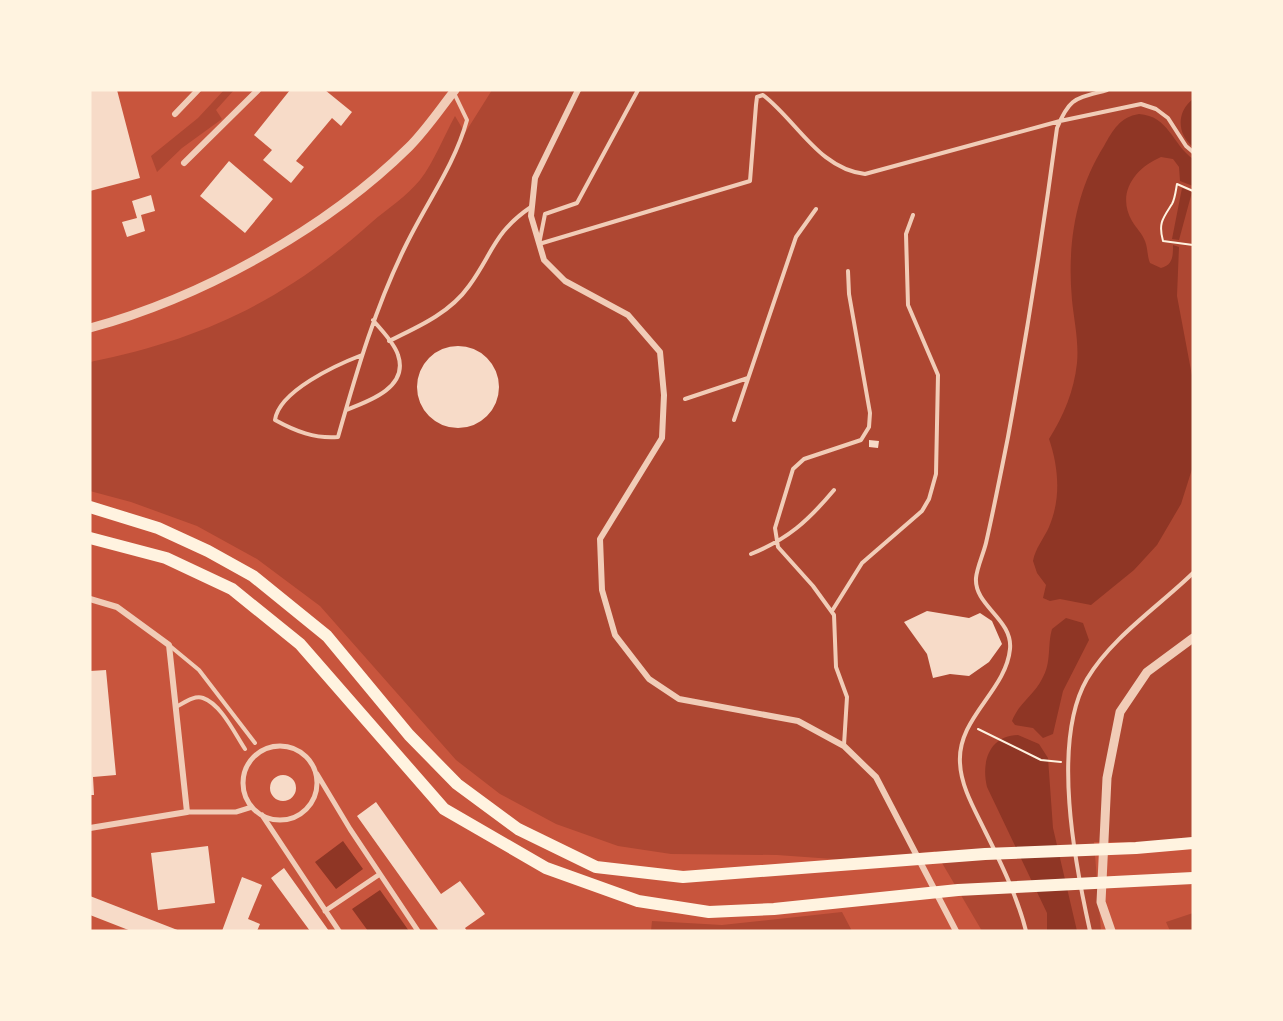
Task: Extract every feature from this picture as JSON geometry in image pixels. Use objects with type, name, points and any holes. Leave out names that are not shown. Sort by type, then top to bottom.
[{"type":"highway","points":[[90,507],[158,528],[253,576],[327,636],[409,735],[457,784],[518,829],[596,867],[683,877],[774,872],[985,854],[1136,849],[1193,843]]},
{"type":"highway","points":[[90,538],[166,558],[232,589],[300,644],[444,809],[546,868],[638,902],[709,912],[774,909],[958,890],[1193,878]]},
{"type":"street","points":[[175,114],[198,90]]},
{"type":"street","points":[[183,163],[258,90]]},
{"type":"street","points":[[578,90],[535,178],[531,216],[544,260],[565,281],[628,315],[660,352],[664,395],[662,438],[600,539],[602,590],[615,635],[649,679],[679,699],[798,721],[844,746],[876,777],[956,931]]},
{"type":"street","points":[[90,328],[159,304],[221,277],[314,224],[410,146],[454,91]]},
{"type":"street","points":[[90,599],[117,607],[169,645],[187,812]]},
{"type":"street","points":[[1111,931],[1101,902],[1107,778],[1120,712],[1147,672],[1193,638]]},
{"type":"street","points":[[314,769],[317,784],[315,797],[299,816],[287,820],[274,820],[262,815],[252,807],[244,786],[250,763],[258,754],[279,746],[301,753],[314,769],[418,931]]},
{"type":"street","points":[[90,828],[174,816],[187,812],[236,812],[252,807]]},
{"type":"street","points":[[262,815],[339,931]]},
{"type":"street","points":[[325,911],[380,874]]},
{"type":"lane","points":[[638,90],[577,203],[545,214],[539,244],[750,181],[757,97],[764,95],[815,149],[848,172],[865,174],[1060,121],[1141,104],[1155,109],[1168,118],[1186,146],[1193,152]]},
{"type":"lane","points":[[1026,931],[1019,904],[970,801],[960,764],[962,743],[969,725],[1005,668],[1010,649],[1010,635],[976,587],[976,575],[986,544],[1007,438],[1037,274],[1060,121],[1066,107],[1077,98],[1107,90]]},
{"type":"lane","points":[[362,354],[299,387],[277,410],[275,420],[321,439],[338,437],[373,320],[406,244],[461,143],[467,120],[454,91]]},
{"type":"lane","points":[[389,341],[447,309],[469,287],[499,235],[513,219],[532,207]]},
{"type":"lane","points":[[734,420],[796,237],[816,209]]},
{"type":"lane","points":[[832,611],[862,563],[922,511],[929,499],[936,474],[938,375],[908,305],[906,234],[913,216]]},
{"type":"lane","points":[[844,746],[848,717],[847,697],[836,667],[832,611],[777,544],[775,528],[793,469],[804,459],[861,440],[869,427],[870,414],[849,294],[848,271]]},
{"type":"lane","points":[[346,410],[385,392],[395,383],[400,371],[398,355],[373,320]]},
{"type":"lane","points":[[685,399],[749,378]]},
{"type":"lane","points":[[751,554],[777,544],[815,513],[834,490]]},
{"type":"lane","points":[[1090,931],[1072,827],[1067,762],[1075,710],[1087,680],[1121,637],[1164,602],[1193,573]]},
{"type":"lane","points":[[169,645],[199,670],[255,742]]},
{"type":"lane","points":[[176,706],[202,697],[214,705],[245,749]]},
{"type":"path","points":[[1193,191],[1177,184],[1172,204],[1165,209],[1160,232],[1163,242],[1193,245]]},
{"type":"path","points":[[969,725],[1041,760],[1067,762]]},
{"type":"shaded area","points":[[224,90],[234,90],[216,110],[222,119],[182,148],[157,172],[151,156],[198,118]]},
{"type":"shaded area","points":[[492,90],[1193,90],[1193,837],[1152,842],[1094,842],[1101,931],[982,931],[935,851],[861,861],[777,855],[671,854],[618,846],[556,824],[500,794],[456,760],[320,606],[257,559],[197,526],[131,502],[90,491],[90,362],[131,353],[206,328],[275,295],[307,274],[415,186],[430,165],[455,116],[465,133]]},
{"type":"shaded area","points":[[1193,99],[1193,147],[1181,130],[1181,116],[1187,104]]},
{"type":"shaded area","points":[[1139,114],[1149,116],[1164,125],[1193,159],[1193,186],[1180,181],[1179,167],[1173,159],[1161,157],[1136,175],[1127,191],[1126,201],[1132,221],[1145,241],[1150,263],[1161,268],[1165,267],[1172,259],[1173,245],[1179,247],[1177,296],[1193,381],[1193,466],[1181,504],[1157,545],[1134,570],[1091,605],[1060,599],[1050,601],[1043,598],[1046,585],[1037,573],[1033,561],[1053,516],[1057,494],[1057,472],[1049,439],[1068,403],[1077,363],[1071,280],[1075,220],[1086,182],[1111,135],[1122,121]]},
{"type":"shaded area","points":[[1182,188],[1192,192],[1179,240],[1172,239]]},
{"type":"shaded area","points":[[1066,618],[1083,623],[1089,640],[1063,691],[1053,734],[1043,738],[1033,728],[1015,725],[1012,721],[1018,710],[1039,685],[1045,673],[1052,629]]},
{"type":"shaded area","points":[[1018,735],[1039,744],[1048,758],[1053,828],[1077,931],[1047,931],[1047,913],[987,787],[985,768],[989,752],[1000,740]]},
{"type":"shaded area","points":[[343,841],[363,869],[336,889],[315,862]]},
{"type":"shaded area","points":[[380,890],[409,931],[368,931],[352,909]]},
{"type":"shaded area","points":[[842,912],[852,931],[651,931],[652,921],[722,925]]},
{"type":"shaded area","points":[[1193,913],[1193,931],[1170,931],[1166,922]]},
{"type":"building","points":[[90,90],[117,90],[140,178],[90,191]]},
{"type":"building","points":[[290,90],[325,90],[352,112],[341,126],[332,118],[296,161],[304,167],[291,183],[263,160],[272,150],[254,135]]},
{"type":"building","points":[[229,161],[273,199],[245,233],[200,196]]},
{"type":"building","points":[[151,195],[155,211],[141,215],[145,231],[127,237],[122,222],[137,218],[132,201]]},
{"type":"building","points":[[450,346],[466,346],[481,353],[492,364],[499,379],[496,403],[487,416],[466,428],[450,428],[435,421],[424,410],[417,395],[417,379],[424,364],[435,353]]},
{"type":"building","points":[[869,440],[879,441],[878,448],[869,447]]},
{"type":"building","points":[[927,611],[969,618],[980,613],[992,621],[1002,644],[989,662],[969,676],[950,674],[933,678],[927,654],[904,622]]},
{"type":"building","points":[[106,670],[116,775],[93,777],[94,795],[90,795],[90,671]]},
{"type":"building","points":[[283,775],[292,779],[296,788],[292,797],[283,801],[274,797],[270,788],[274,779]]},
{"type":"building","points":[[376,802],[441,894],[460,881],[485,914],[465,928],[467,931],[439,931],[357,816]]},
{"type":"building","points":[[208,846],[215,903],[158,910],[151,853]]},
{"type":"building","points":[[284,868],[329,931],[310,931],[271,878]]},
{"type":"building","points":[[242,877],[262,885],[248,919],[260,924],[257,931],[222,931]]},
{"type":"building","points":[[90,896],[180,931],[131,931],[90,915]]}]
